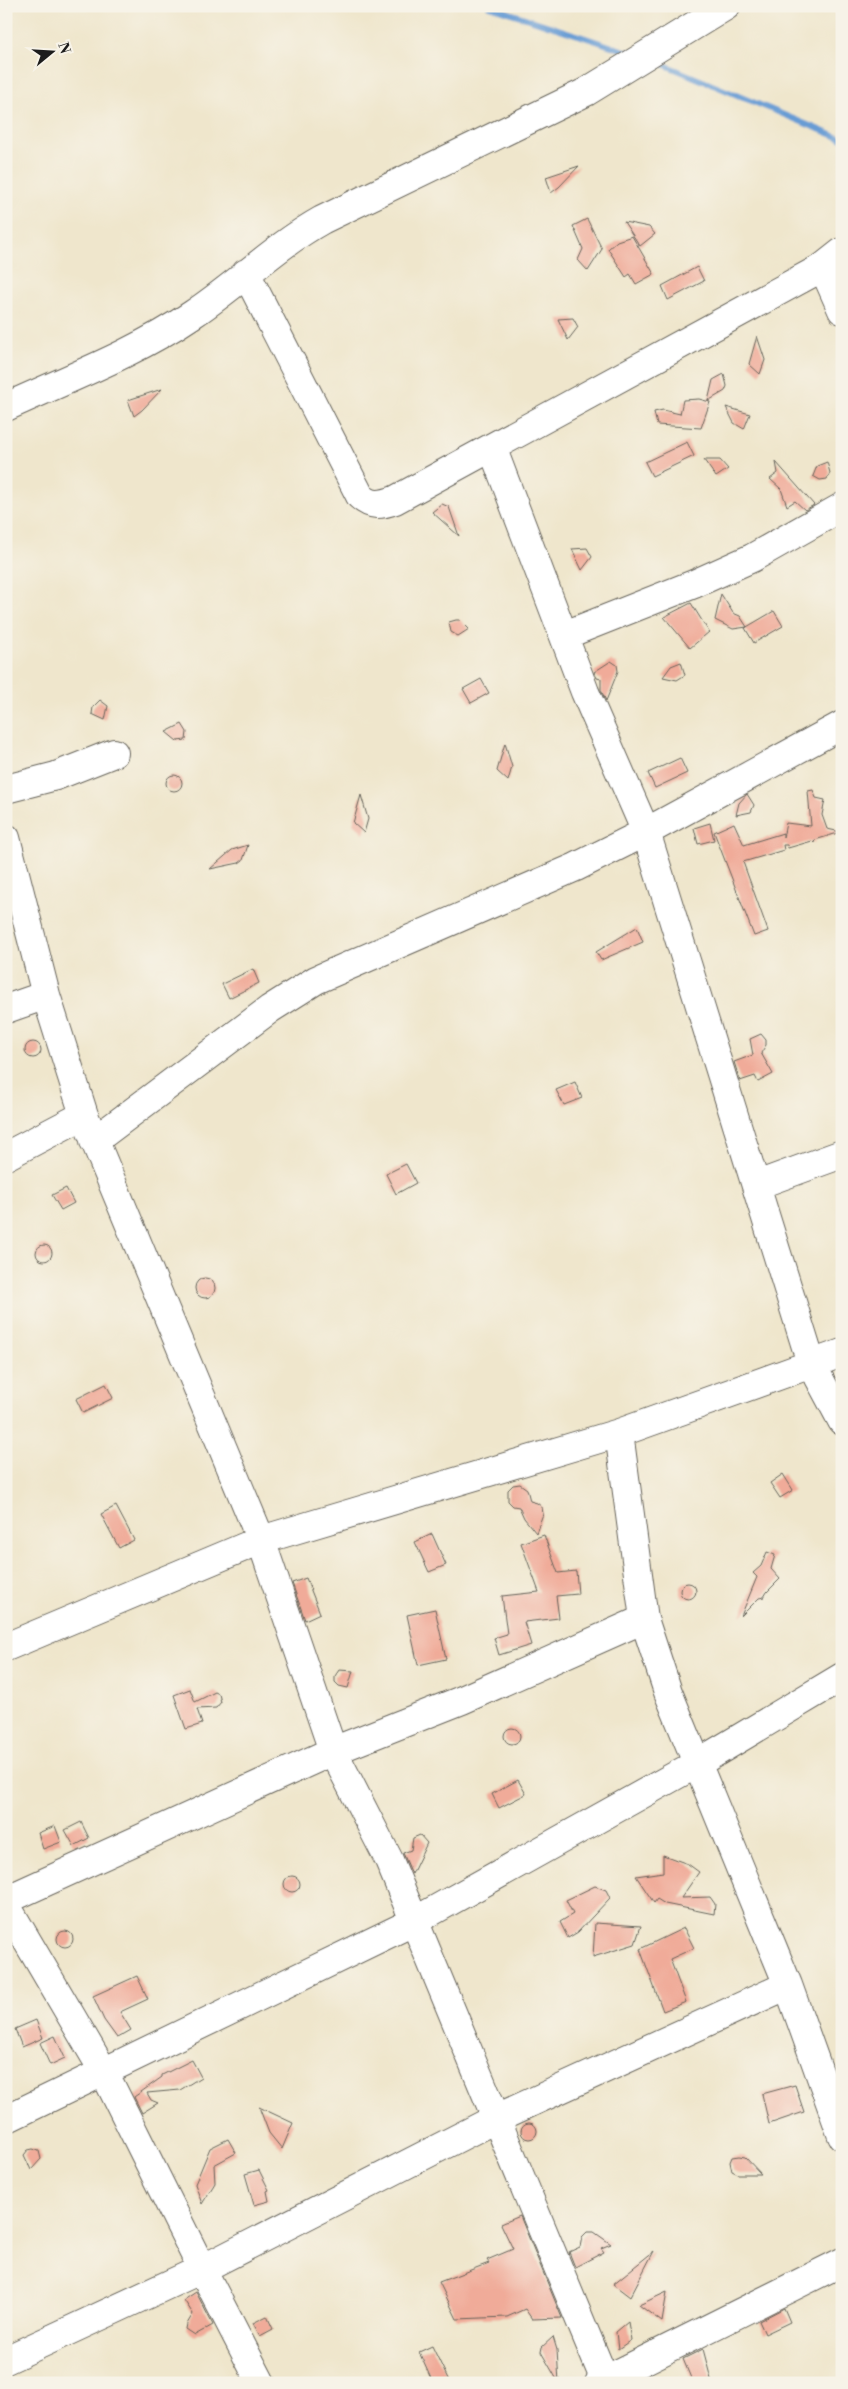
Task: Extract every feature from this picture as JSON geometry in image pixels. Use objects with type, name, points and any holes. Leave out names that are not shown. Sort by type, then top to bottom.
[{"type":"street","points":[[6,407],[154,339],[195,314],[292,237],[322,220],[586,92],[726,6]]},
{"type":"street","points":[[246,274],[360,496],[368,503],[376,505],[394,500],[832,259],[842,310]]},
{"type":"street","points":[[492,447],[586,692],[646,832],[811,1363],[842,1421]]},
{"type":"street","points":[[564,635],[694,584],[752,558],[842,507]]},
{"type":"street","points":[[94,1141],[270,1009],[316,980],[543,882],[646,832],[842,724]]},
{"type":"street","points":[[6,789],[56,776],[114,753]]},
{"type":"street","points":[[6,838],[46,995],[94,1141],[261,1540],[333,1751],[389,1860],[413,1922],[497,2118],[603,2382],[842,2262]]},
{"type":"street","points":[[6,1009],[46,995]]},
{"type":"street","points":[[6,1156],[84,1115]]},
{"type":"street","points":[[757,1185],[842,1154]]},
{"type":"street","points":[[6,1647],[261,1540],[619,1433],[842,1353]]},
{"type":"street","points":[[619,1433],[644,1619],[668,1692],[788,1985],[842,2136]]},
{"type":"street","points":[[6,1900],[333,1751],[462,1700],[644,1619]]},
{"type":"street","points":[[6,2119],[413,1922],[698,1763],[842,1676]]},
{"type":"street","points":[[6,1905],[104,2072],[261,2383]]},
{"type":"street","points":[[6,2360],[202,2269],[497,2118],[788,1985]]},
{"type":"building","points":[[579,166],[559,187],[551,193],[546,177]]},
{"type":"building","points":[[587,219],[602,249],[588,271],[578,260],[583,249],[573,226]]},
{"type":"building","points":[[624,222],[649,227],[655,234],[640,246]]},
{"type":"building","points":[[632,236],[654,274],[636,284],[630,274],[626,277],[608,249],[617,241]]},
{"type":"building","points":[[697,267],[704,281],[668,300],[662,286]]},
{"type":"building","points":[[573,318],[578,327],[568,340],[558,319]]},
{"type":"building","points":[[757,336],[765,360],[760,374],[749,364]]},
{"type":"building","points":[[724,374],[727,386],[725,391],[708,401],[713,380]]},
{"type":"building","points":[[162,389],[142,410],[134,416],[128,400]]},
{"type":"building","points":[[699,399],[710,402],[701,428],[657,425],[654,412],[663,410],[680,414],[683,400]]},
{"type":"building","points":[[726,407],[750,414],[744,429],[734,423]]},
{"type":"building","points":[[687,442],[694,456],[652,476],[645,462]]},
{"type":"building","points":[[704,460],[720,460],[728,469],[716,477]]},
{"type":"building","points":[[776,462],[814,505],[805,510],[795,501],[787,506],[781,489],[770,479],[778,473]]},
{"type":"building","points":[[827,462],[830,473],[827,479],[820,480],[813,476],[817,466]]},
{"type":"building","points":[[442,504],[449,507],[459,536],[432,512]]},
{"type":"building","points":[[587,548],[592,557],[582,570],[572,549]]},
{"type":"building","points":[[721,594],[733,613],[740,616],[747,627],[733,629],[715,620]]},
{"type":"building","points":[[691,603],[709,632],[690,648],[664,617]]},
{"type":"building","points":[[774,611],[783,626],[754,643],[745,628]]},
{"type":"building","points":[[460,620],[469,629],[458,636],[451,632],[449,622]]},
{"type":"building","points":[[611,661],[617,665],[618,671],[606,701],[601,690],[601,679],[597,678],[594,672]]},
{"type":"building","points":[[681,662],[685,675],[677,680],[663,677],[671,666]]},
{"type":"building","points":[[481,679],[489,693],[471,703],[463,689]]},
{"type":"building","points":[[100,700],[108,706],[105,720],[92,714],[93,707]]},
{"type":"building","points":[[182,724],[187,732],[186,740],[177,741],[166,732]]},
{"type":"building","points":[[505,743],[512,767],[508,781],[497,771]]},
{"type":"building","points":[[680,758],[687,773],[655,788],[648,773]]},
{"type":"building","points":[[171,775],[177,775],[182,780],[180,789],[171,791],[166,786],[166,780]]},
{"type":"building","points":[[813,790],[816,798],[825,800],[822,815],[827,829],[841,832],[815,840],[814,843],[812,841],[788,848],[787,845],[783,845],[784,850],[743,862],[768,931],[754,936],[714,832],[734,823],[744,845],[783,833],[783,838],[786,823],[811,826],[808,791]]},
{"type":"building","points":[[747,794],[754,805],[751,812],[736,815],[739,803]]},
{"type":"building","points":[[361,795],[368,819],[364,833],[353,823]]},
{"type":"building","points":[[710,823],[714,840],[698,844],[694,828]]},
{"type":"building","points":[[248,845],[243,860],[239,863],[210,869],[232,850]]},
{"type":"building","points":[[637,927],[643,942],[601,960],[596,952]]},
{"type":"building","points":[[253,969],[259,983],[229,998],[222,984]]},
{"type":"building","points":[[761,1034],[766,1040],[766,1045],[761,1053],[773,1074],[758,1082],[755,1076],[740,1081],[734,1062],[753,1055],[750,1039]]},
{"type":"building","points":[[33,1042],[39,1044],[41,1050],[39,1056],[33,1058],[27,1056],[25,1050],[27,1044]]},
{"type":"building","points":[[575,1082],[582,1098],[564,1105],[556,1090]]},
{"type":"building","points":[[406,1164],[416,1183],[396,1194],[386,1174]]},
{"type":"building","points":[[66,1188],[74,1203],[61,1210],[52,1195]]},
{"type":"building","points":[[44,1245],[50,1247],[52,1253],[50,1259],[44,1261],[38,1259],[36,1253],[38,1247]]},
{"type":"building","points":[[201,1278],[209,1278],[215,1284],[215,1292],[209,1298],[201,1298],[195,1292],[195,1284]]},
{"type":"building","points":[[106,1384],[113,1398],[83,1413],[76,1399]]},
{"type":"building","points":[[783,1474],[793,1490],[780,1498],[770,1483]]},
{"type":"building","points":[[520,1484],[527,1489],[530,1501],[542,1507],[543,1514],[536,1533],[524,1518],[519,1507],[513,1506],[508,1501],[508,1490],[513,1485]]},
{"type":"building","points":[[116,1506],[134,1540],[119,1548],[101,1514]]},
{"type":"building","points":[[432,1534],[446,1565],[429,1572],[415,1542]]},
{"type":"building","points":[[544,1535],[558,1573],[576,1571],[578,1594],[556,1596],[559,1618],[524,1622],[531,1645],[499,1655],[494,1638],[507,1634],[502,1596],[539,1592],[521,1543]]},
{"type":"building","points":[[767,1552],[775,1555],[771,1569],[780,1579],[764,1597],[759,1598],[741,1616],[757,1577],[753,1573],[761,1566]]},
{"type":"building","points":[[306,1578],[320,1613],[305,1620],[292,1583]]},
{"type":"building","points":[[685,1583],[691,1583],[696,1588],[694,1597],[685,1599],[680,1594],[680,1588]]},
{"type":"building","points":[[435,1609],[446,1659],[418,1665],[407,1615]]},
{"type":"building","points":[[339,1670],[353,1671],[348,1688],[339,1686],[335,1682],[335,1676]]},
{"type":"building","points":[[190,1689],[195,1702],[215,1692],[219,1694],[221,1702],[216,1708],[197,1709],[202,1724],[186,1729],[174,1695]]},
{"type":"building","points":[[509,1728],[515,1728],[520,1733],[518,1742],[509,1744],[504,1739],[504,1733]]},
{"type":"building","points":[[518,1780],[526,1794],[499,1808],[492,1794]]},
{"type":"building","points":[[81,1822],[89,1838],[74,1846],[65,1830]]},
{"type":"building","points":[[55,1826],[61,1842],[43,1849],[38,1833]]},
{"type":"building","points":[[420,1835],[427,1843],[412,1874],[403,1853],[411,1850],[413,1838]]},
{"type":"building","points":[[663,1855],[688,1864],[699,1872],[681,1898],[710,1897],[715,1904],[714,1914],[665,1904],[657,1899],[654,1903],[636,1876],[663,1872]]},
{"type":"building","points":[[292,1876],[298,1878],[300,1884],[298,1890],[292,1892],[286,1890],[284,1884],[286,1878]]},
{"type":"building","points":[[595,1886],[606,1890],[610,1898],[578,1932],[568,1938],[560,1922],[573,1914],[566,1900]]},
{"type":"building","points":[[595,1923],[641,1926],[635,1944],[593,1957]]},
{"type":"building","points":[[684,1928],[694,1948],[670,1959],[686,2002],[663,2011],[640,1949]]},
{"type":"building","points":[[65,1931],[71,1933],[73,1939],[71,1945],[65,1947],[59,1945],[57,1939],[59,1933]]},
{"type":"building","points":[[137,1976],[148,1999],[120,2012],[131,2030],[117,2038],[104,2020],[93,1996]]},
{"type":"building","points":[[36,2020],[43,2038],[22,2047],[15,2029]]},
{"type":"building","points":[[55,2036],[65,2058],[50,2065],[40,2043]]},
{"type":"building","points":[[192,2060],[201,2077],[180,2090],[147,2093],[151,2100],[158,2103],[142,2113],[134,2097],[162,2077],[162,2075]]},
{"type":"building","points":[[795,2085],[804,2112],[769,2124],[762,2094]]},
{"type":"building","points":[[259,2107],[293,2123],[282,2149],[269,2133]]},
{"type":"building","points":[[526,2123],[532,2123],[537,2128],[535,2137],[526,2139],[521,2134],[521,2128]]},
{"type":"building","points":[[228,2139],[236,2153],[214,2165],[215,2183],[202,2204],[195,2184],[210,2148]]},
{"type":"building","points":[[28,2150],[39,2151],[41,2159],[31,2170],[24,2155]]},
{"type":"building","points":[[732,2157],[745,2157],[761,2174],[738,2174],[732,2171],[730,2162]]},
{"type":"building","points":[[259,2170],[269,2190],[267,2191],[269,2201],[254,2205],[245,2174]]},
{"type":"building","points":[[520,2216],[562,2318],[532,2319],[525,2309],[507,2317],[457,2319],[439,2282],[489,2263],[487,2260],[513,2249],[501,2224]]},
{"type":"building","points":[[587,2232],[594,2232],[611,2244],[601,2248],[604,2252],[575,2267],[569,2252],[580,2247],[582,2237]]},
{"type":"building","points":[[654,2251],[630,2297],[613,2284]]},
{"type":"building","points":[[196,2292],[213,2325],[195,2335],[186,2329],[193,2314],[184,2300]]},
{"type":"building","points":[[667,2292],[662,2322],[639,2305]]},
{"type":"building","points":[[784,2308],[790,2322],[765,2334],[759,2321]]},
{"type":"building","points":[[267,2316],[273,2329],[260,2336],[253,2323]]},
{"type":"building","points":[[628,2322],[631,2340],[618,2349],[616,2332]]},
{"type":"building","points":[[553,2337],[557,2350],[559,2383],[541,2352],[542,2347]]},
{"type":"building","points":[[432,2346],[450,2383],[433,2383],[419,2352]]},
{"type":"building","points":[[703,2349],[712,2383],[693,2383],[683,2359]]},
{"type":"waterway","points":[[489,6],[632,53]]},
{"type":"waterway","points":[[653,60],[842,139]]}]
